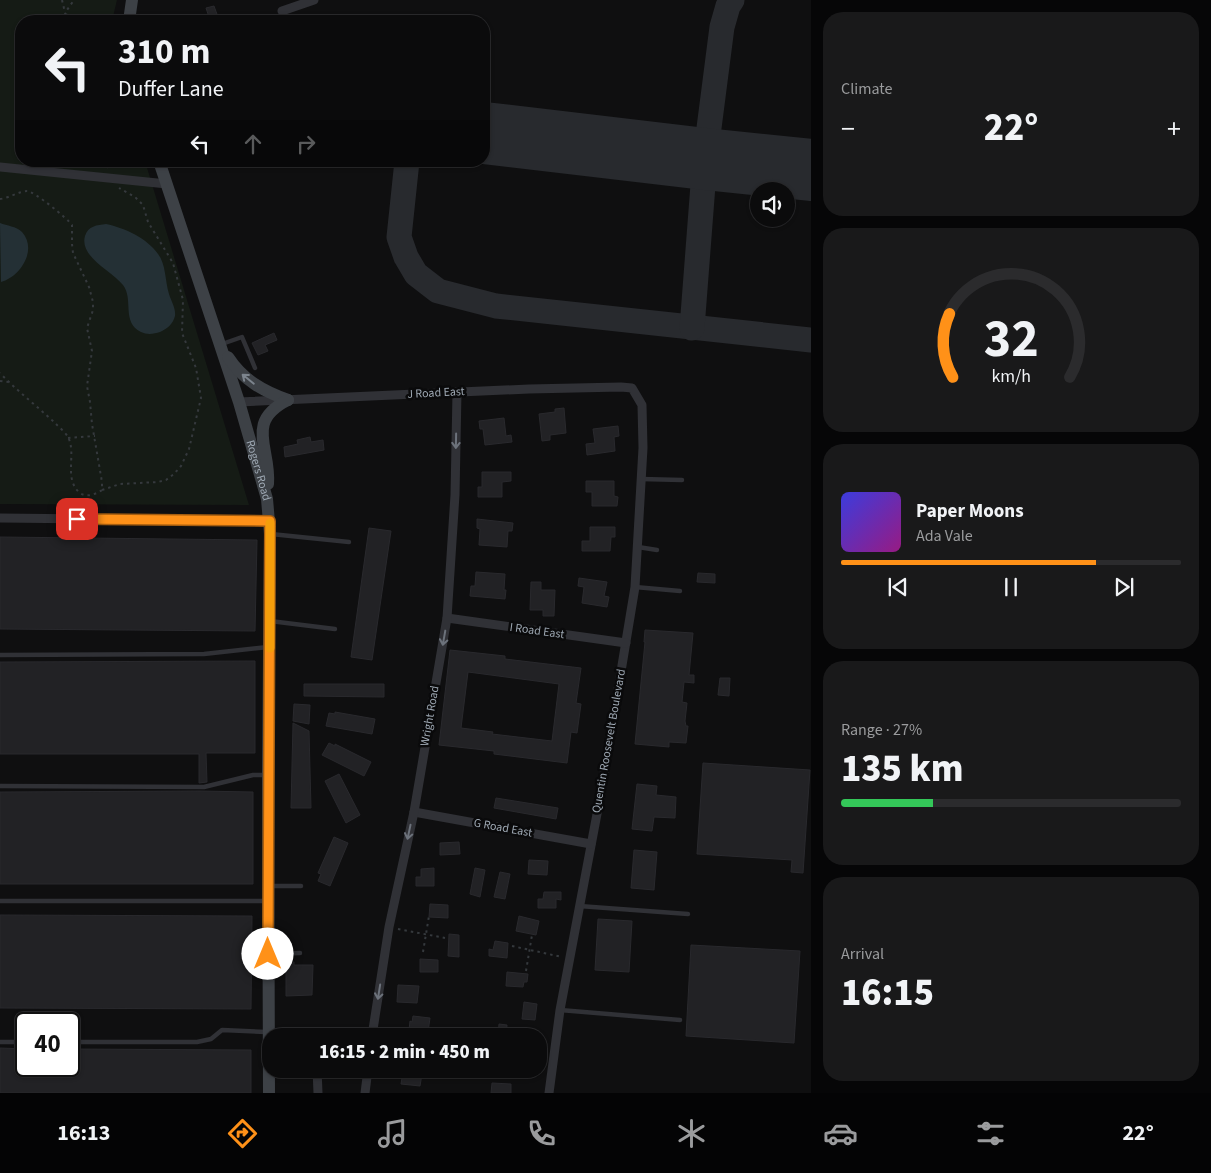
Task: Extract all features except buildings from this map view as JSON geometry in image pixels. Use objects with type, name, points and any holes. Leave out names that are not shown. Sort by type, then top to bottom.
[{"type":"street","points":[[130,15],[132,0]]},
{"type":"street","points":[[282,11],[314,0]]},
{"type":"street","points":[[0,166],[167,184]]},
{"type":"street","name":"Rogers Road","points":[[161,167],[239,402],[268,499],[270,521],[268,1028]]},
{"type":"street","points":[[220,345],[242,375],[267,393],[288,400]]},
{"type":"street","name":"J Road East","points":[[239,402],[457,392],[602,387],[632,388]]},
{"type":"street","name":"Quentin Roosevelt Boulevard","points":[[548,1093],[560,1010],[591,844],[635,587],[643,448],[642,404],[632,388]]},
{"type":"street","name":"Wright Road","points":[[373,1028],[389,927],[414,812],[447,618],[455,495],[457,392]]},
{"type":"street","points":[[268,499],[269,475],[262,439],[263,424],[275,407],[288,400]]},
{"type":"street","points":[[0,518],[270,521]]},
{"type":"street","name":"I Road East","points":[[447,618],[626,643]]},
{"type":"street","name":"G Road East","points":[[414,812],[591,844]]},
{"type":"street","name":"Rogers Road","points":[[270,1078],[270,1093]]},
{"type":"street","points":[[317,1078],[318,1093]]},
{"type":"street","points":[[366,1093],[367,1078]]},
{"type":"lane","points":[[220,345],[242,337],[255,368]]},
{"type":"lane","points":[[641,479],[682,480]]},
{"type":"lane","points":[[270,534],[349,542]]},
{"type":"lane","points":[[638,547],[658,550]]},
{"type":"lane","points":[[635,587],[680,591]]},
{"type":"lane","points":[[270,621],[335,629]]},
{"type":"lane","points":[[0,655],[204,654],[270,647]]},
{"type":"lane","points":[[0,786],[204,787],[253,775],[268,775]]},
{"type":"lane","points":[[268,886],[301,886]]},
{"type":"lane","points":[[0,901],[268,901]]},
{"type":"lane","points":[[579,906],[688,914]]},
{"type":"lane","points":[[268,954],[300,953]]},
{"type":"lane","points":[[560,1010],[680,1020]]},
{"type":"lane","points":[[80,1042],[197,1042],[211,1038],[222,1030],[262,1032]]},
{"type":"lane","points":[[0,1042],[15,1042]]},
{"type":"path","points":[[62,0],[66,15]]},
{"type":"path","points":[[67,15],[67,10],[74,0]]},
{"type":"path","points":[[0,373],[68,438],[71,449],[74,485],[80,493],[94,494],[120,484],[158,482],[174,474],[181,466],[189,449],[200,398],[196,368],[182,333],[182,300],[174,263],[148,222],[143,205],[120,189]]},
{"type":"path","points":[[0,199],[24,191],[30,192],[43,200],[72,225],[73,253],[89,287],[93,302],[87,328],[92,351],[87,386],[102,490]]},
{"type":"path","points":[[0,381],[8,382]]},
{"type":"path","points":[[68,438],[95,436]]},
{"type":"path","points":[[423,952],[428,916]]},
{"type":"path","points":[[389,927],[445,938]]},
{"type":"path","points":[[526,971],[532,935]]},
{"type":"path","points":[[512,946],[569,958]]},
{"type":"shaded area","points":[[0,0],[117,0],[113,15],[15,15],[15,167],[147,167],[249,505],[0,504]]},
{"type":"shaded area","points":[[0,223],[20,230],[26,239],[28,247],[25,262],[20,269],[15,275],[1,282]]},
{"type":"shaded area","points":[[106,224],[121,228],[142,239],[161,258],[175,313],[171,324],[163,331],[148,334],[135,328],[129,316],[128,297],[123,285],[91,257],[87,251],[84,244],[88,230]]},
{"type":"taxiway","points":[[692,328],[705,159],[722,27],[728,6],[732,0]]},
{"type":"taxiway","points":[[406,167],[399,237],[406,257],[416,274],[438,291],[496,306],[811,340]]},
{"type":"runway","points":[[490,134],[811,170]]},
{"type":"slow traffic","points":[[270,523],[270,648]]},
{"type":"route","points":[[77,519],[270,521],[268,954]]}]
